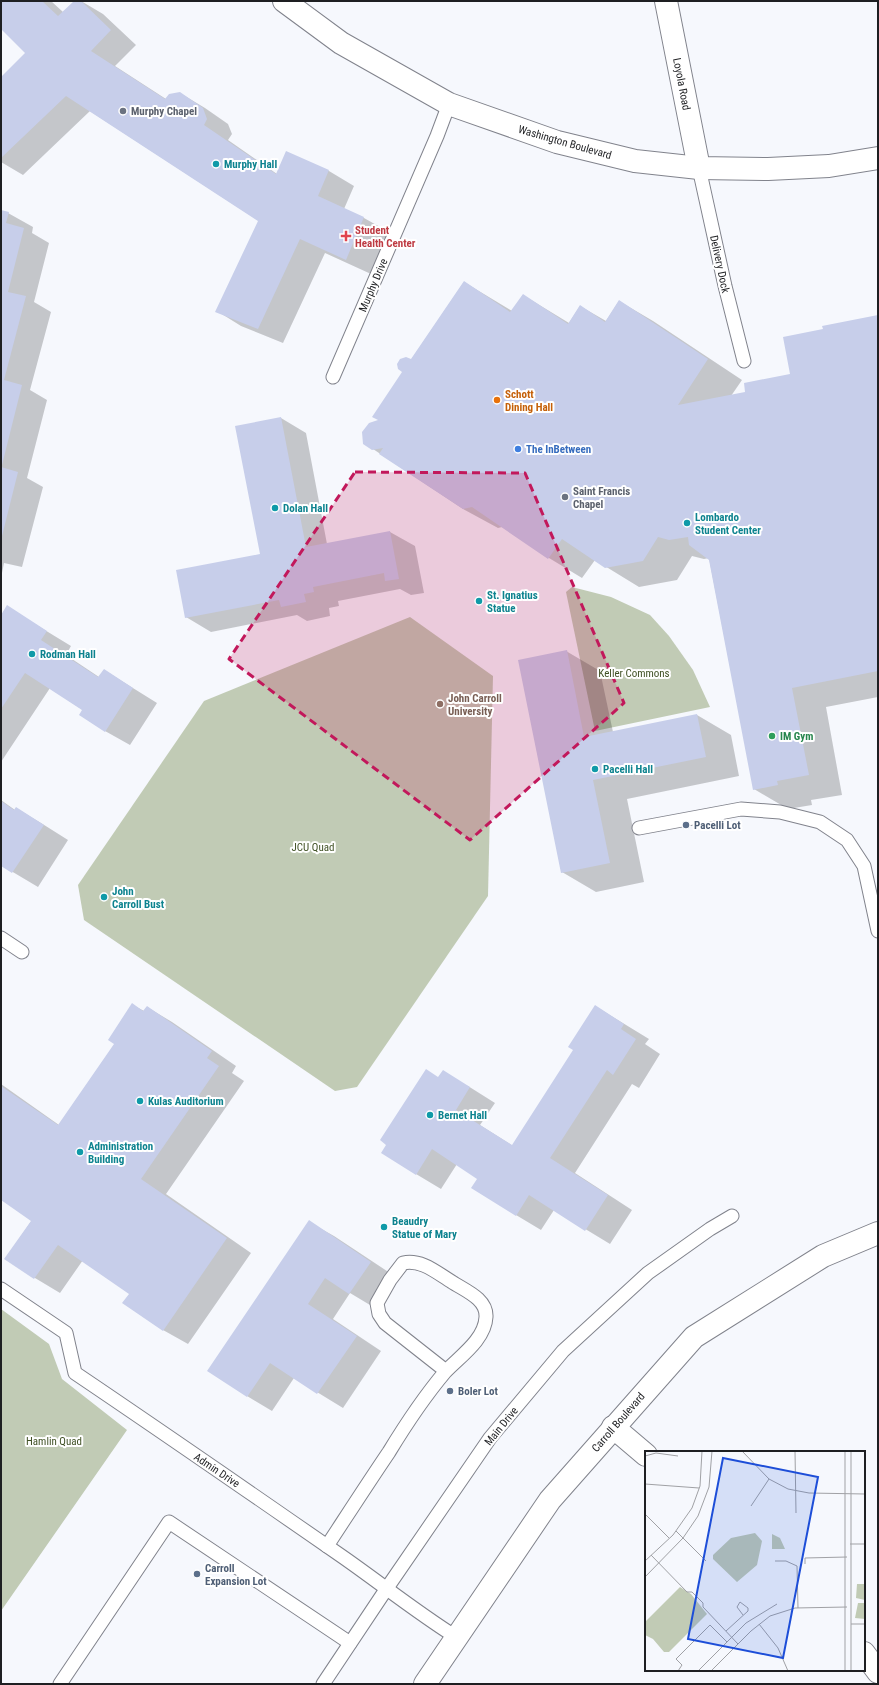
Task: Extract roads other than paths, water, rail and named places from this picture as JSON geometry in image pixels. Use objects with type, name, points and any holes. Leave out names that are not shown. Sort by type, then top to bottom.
[{"type":"street","name":"Washington Boulevard","points":[[284,1],[341,43],[449,104],[557,142],[635,161],[699,168],[768,169],[829,166],[878,158]]},
{"type":"street","name":"Loyola Road","points":[[666,1],[699,168]]},
{"type":"street","name":"Carroll Boulevard","points":[[425,1684],[550,1500],[694,1337],[822,1256],[878,1233]]},
{"type":"street","points":[[613,1427],[645,1454]]},
{"type":"street","points":[[865,1654],[878,1672]]},
{"type":"lane","name":"Murphy Drive","points":[[333,377],[437,136],[449,104]]},
{"type":"lane","name":"Delivery Dock","points":[[699,168],[725,286],[744,360]]},
{"type":"lane","points":[[639,828],[741,808],[780,812],[820,822],[847,840],[864,866],[878,931]]},
{"type":"lane","points":[[1,938],[22,952]]},
{"type":"lane","name":"Main Drive","points":[[323,1684],[490,1438],[563,1351],[648,1273],[710,1229],[732,1216]]},
{"type":"lane","points":[[327,1546],[418,1407],[446,1371],[465,1354],[484,1328],[486,1317],[485,1306],[477,1298],[423,1264],[411,1261],[403,1263],[390,1280],[377,1303],[379,1314],[385,1324],[446,1371]]},
{"type":"lane","name":"Admin Drive","points":[[1,1289],[66,1333],[75,1373],[327,1546],[387,1588],[424,1617],[456,1637]]},
{"type":"lane","points":[[60,1684],[169,1522],[350,1643]]},
{"type":"place","name":"Murphy Chapel","points":[[123,111]]},
{"type":"place","name":"Murphy Hall","points":[[216,164]]},
{"type":"place","name":"Student Health Center","points":[[346,236]]},
{"type":"place","name":"Schott Dining Hall","points":[[497,400]]},
{"type":"place","name":"The InBetween","points":[[518,449]]},
{"type":"place","name":"Saint Francis Chapel","points":[[565,497]]},
{"type":"place","name":"Dolan Hall","points":[[275,508]]},
{"type":"place","name":"Lombardo Student Center","points":[[687,523]]},
{"type":"place","name":"St. Ignatius Statue","points":[[479,601]]},
{"type":"place","name":"Rodman Hall","points":[[32,654]]},
{"type":"place","name":"John Carroll University","points":[[440,704]]},
{"type":"place","name":"IM Gym","points":[[772,736]]},
{"type":"place","name":"Pacelli Hall","points":[[595,769]]},
{"type":"place","name":"Pacelli Lot","points":[[686,825]]},
{"type":"place","name":"John Carroll Bust","points":[[104,897]]},
{"type":"place","name":"Kulas Auditorium","points":[[140,1101]]},
{"type":"place","name":"Bernet Hall","points":[[430,1115]]},
{"type":"place","name":"Administration Building","points":[[80,1152]]},
{"type":"place","name":"Beaudry Statue of Mary","points":[[384,1227]]},
{"type":"place","name":"Boler Lot","points":[[450,1391]]},
{"type":"place","name":"Carroll Expansion Lot","points":[[197,1574]]},
{"type":"park label","name":"Keller Commons","points":[[634,673]]},
{"type":"park label","name":"JCU Quad","points":[[313,847]]},
{"type":"park label","name":"Hamlin Quad","points":[[54,1441]]}]
